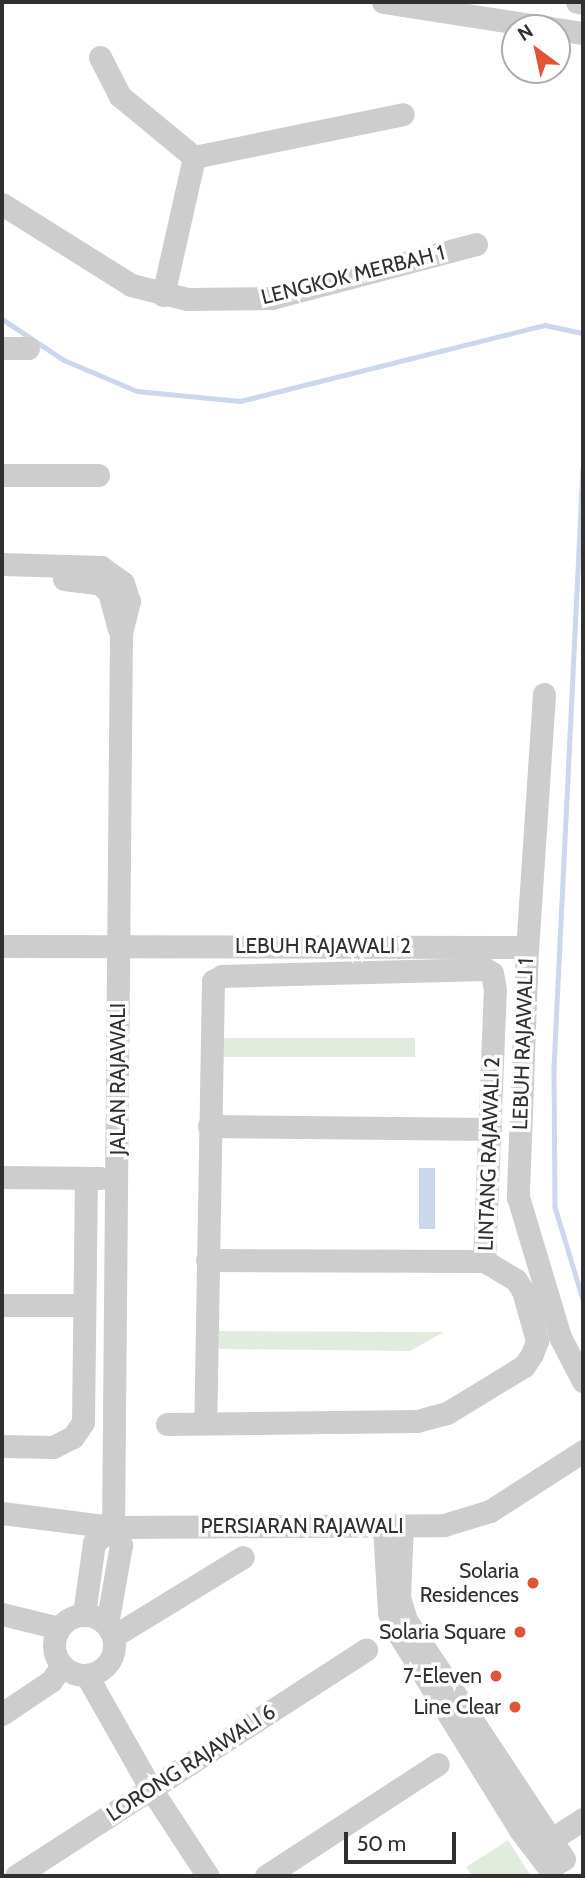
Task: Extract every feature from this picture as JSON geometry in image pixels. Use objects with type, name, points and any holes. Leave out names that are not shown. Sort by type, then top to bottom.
[{"type":"street","points":[[383,2],[501,20]]},
{"type":"street","points":[[577,2],[583,3]]},
{"type":"street","points":[[100,57],[107,78],[137,114],[194,157],[403,114]]},
{"type":"street","points":[[163,295],[194,157]]},
{"type":"street","name":"LENGKOK MERBAH 1","points":[[2,204],[131,285],[187,299],[272,298],[476,244]]},
{"type":"street","points":[[2,348],[28,348]]},
{"type":"street","points":[[2,475],[98,475]]},
{"type":"street","name":"JALAN RAJAWALI","points":[[2,564],[85,564],[111,571],[127,593],[128,616],[121,632]]},
{"type":"street","name":"JALAN RAJAWALI","points":[[2,580],[99,583],[112,599],[121,632],[113,1527],[121,1545],[110,1630]]},
{"type":"street","name":"LEBUH RAJAWALI 1","points":[[544,694],[527,947],[518,1197],[560,1336],[583,1381]]},
{"type":"street","name":"LEBUH RAJAWALI 2","points":[[2,946],[527,947]]},
{"type":"street","name":"LINTANG RAJAWALI 2","points":[[205,1421],[417,1421],[447,1413],[524,1366],[537,1341],[523,1291],[516,1280],[484,1261],[495,990],[492,973],[477,968],[222,976],[210,989],[209,1126]]},
{"type":"street","points":[[167,1424],[205,1421],[209,1126],[490,1129]]},
{"type":"street","points":[[2,1177],[117,1178]]},
{"type":"street","points":[[2,1446],[53,1447],[73,1437],[83,1422],[86,1179]]},
{"type":"street","points":[[488,1199],[518,1197]]},
{"type":"street","points":[[207,1260],[484,1261]]},
{"type":"street","points":[[2,1305],[84,1305]]},
{"type":"street","name":"PERSIARAN RAJAWALI","points":[[2,1513],[113,1527],[444,1525],[490,1511],[583,1451]]},
{"type":"street","points":[[393,1526],[389,1613],[398,1633],[549,1854],[583,1819]]},
{"type":"street","points":[[84,1614],[93,1543],[113,1527]]},
{"type":"street","points":[[110,1630],[243,1557]]},
{"type":"street","points":[[2,1614],[24,1616],[59,1628]]},
{"type":"street","points":[[84,1614],[59,1628],[54,1648],[62,1666],[87,1675],[151,1789],[208,1876]]},
{"type":"street","points":[[84,1614],[110,1630]]},
{"type":"street","points":[[87,1675],[110,1662],[110,1630]]},
{"type":"street","name":"LORONG RAJAWALI 6","points":[[16,1876],[366,1650]]},
{"type":"street","points":[[2,1714],[51,1681],[62,1666]]},
{"type":"street","points":[[266,1876],[438,1764]]},
{"type":"green space","points":[[222,1038],[415,1038],[415,1057],[222,1057]]},
{"type":"green space","points":[[219,1331],[444,1332],[410,1351],[219,1349]]},
{"type":"green space","points":[[508,1840],[531,1876],[472,1876],[466,1867]]},
{"type":"water","points":[[419,1168],[435,1168],[435,1229],[419,1229]]},
{"type":"waterway","points":[[2,319],[64,360],[137,391],[240,401],[545,325],[583,333]]},
{"type":"waterway","points":[[583,468],[554,1068],[555,1207],[583,1299]]},
{"type":"place","name":"Solaria Residences","points":[[533,1583]]},
{"type":"place","name":"Solaria Square","points":[[520,1632]]},
{"type":"place","name":"7-Eleven","points":[[496,1676]]},
{"type":"place","name":"Line Clear","points":[[515,1707]]}]
